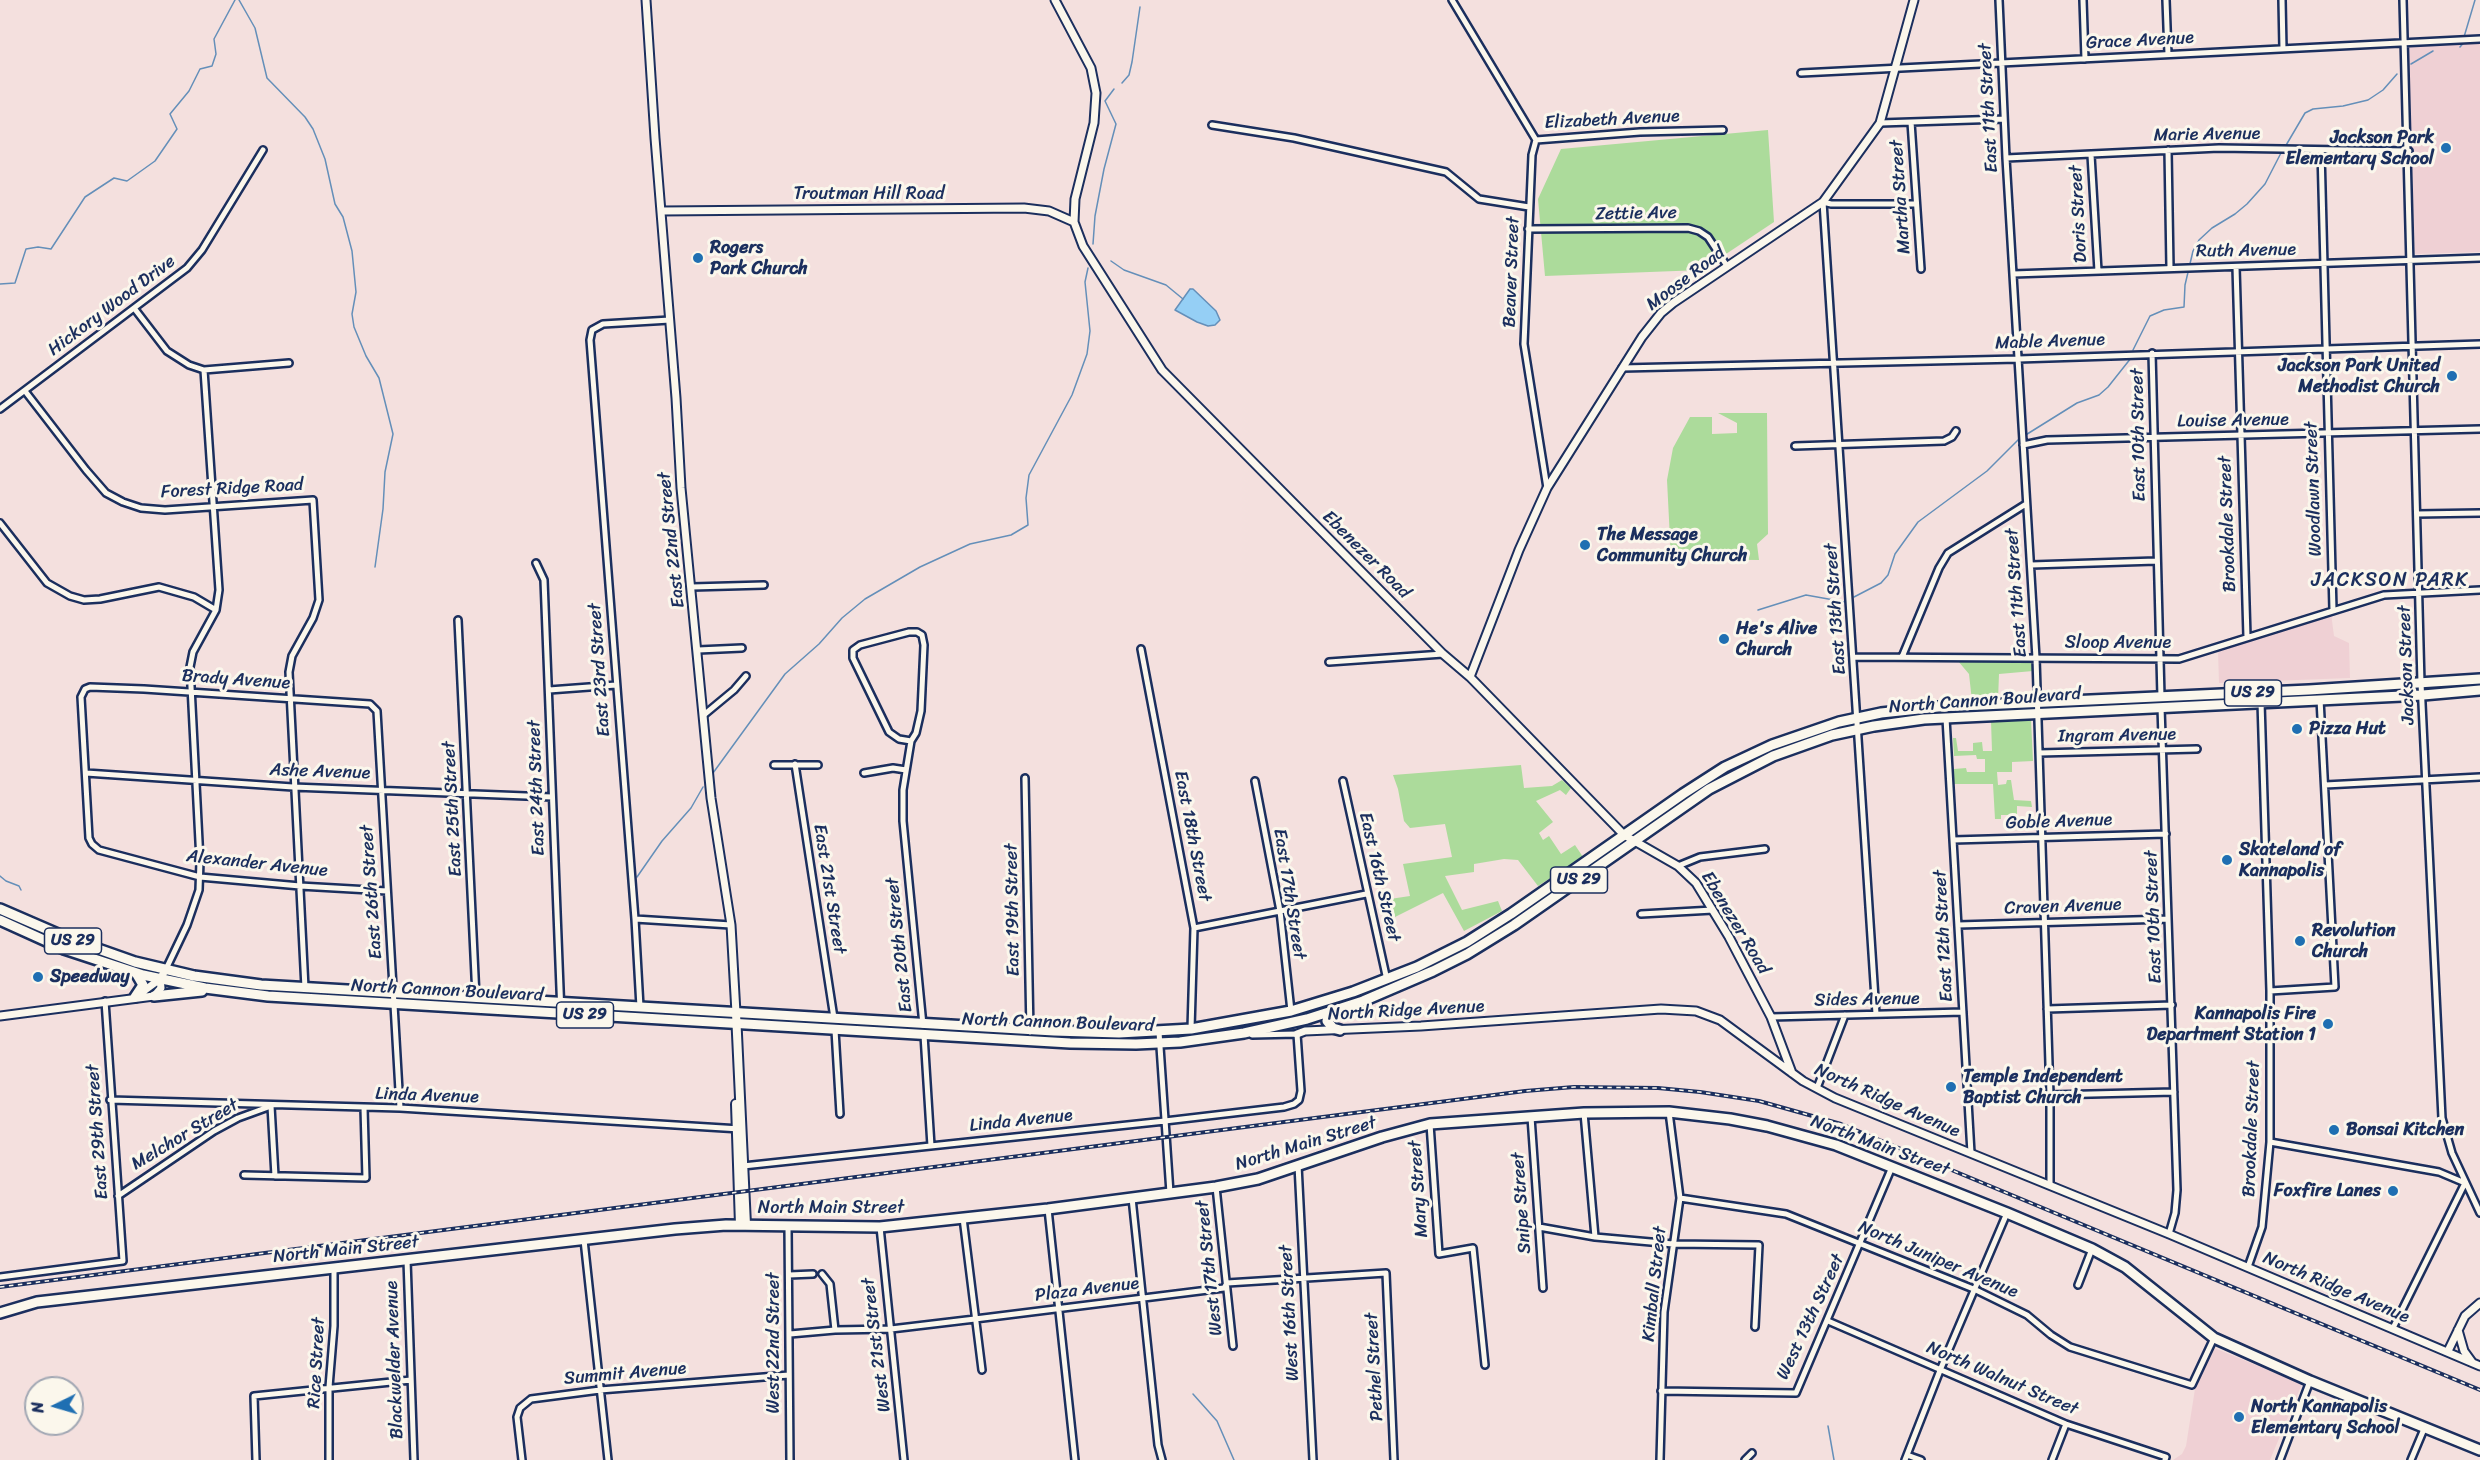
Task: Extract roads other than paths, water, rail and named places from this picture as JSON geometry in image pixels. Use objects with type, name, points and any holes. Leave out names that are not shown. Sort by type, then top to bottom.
[{"type":"main road","name":"North Cannon Boulevard","points":[[0,909],[80,944],[166,969],[235,982],[640,1007],[835,1030],[1102,1044],[1160,1043],[1226,1035],[1291,1023],[1330,1012],[1398,987],[1467,954],[1514,925],[1701,794],[1746,768],[1801,744],[1901,721],[2480,680]]},
{"type":"main road","name":"North Cannon Boulevard","points":[[0,920],[64,949],[136,973],[222,991],[268,996],[561,1014],[834,1018],[1030,1030],[1100,1033],[1159,1032],[1231,1024],[1291,1011],[1387,980],[1467,942],[1705,779],[1740,759],[1788,738],[1858,717],[1938,707],[2038,703],[2261,702],[2423,695],[2480,690]]},
{"type":"main road","points":[[135,997],[144,985],[136,973]]},
{"type":"main road","points":[[154,996],[222,991]]},
{"type":"main road","points":[[1330,1012],[1327,1021],[1333,1028],[1340,1030]]},
{"type":"main road","name":"East 22nd Street","points":[[736,1018],[743,1225]]},
{"type":"main road","name":"North Main Street","points":[[0,1313],[37,1302],[675,1229],[743,1225],[880,1227],[1048,1209],[1216,1187],[1258,1179],[1382,1137],[1430,1124],[1584,1113],[1669,1112],[1767,1126],[1836,1145],[1892,1166],[2092,1250],[2125,1267],[2214,1338],[2310,1381],[2480,1450]]},
{"type":"main road","name":"East 22nd Street","points":[[739,1129],[743,1166],[743,1225]]},
{"type":"street","name":"East 22nd Street","points":[[646,0],[679,467],[705,714],[711,798],[731,925],[736,1018]]},
{"type":"street","name":"Ebenezer Road","points":[[1055,0],[1091,68],[1096,93],[1094,123],[1075,199],[1074,222],[1083,246],[1162,370],[1443,654],[1470,677],[1624,835],[1678,866],[1696,883],[1771,1017],[1792,1073]]},
{"type":"street","points":[[1452,0],[1536,140]]},
{"type":"street","name":"Moose Road","points":[[1470,677],[1519,550],[1547,488],[1642,337],[1661,313],[1823,202],[1880,123],[1914,0]]},
{"type":"street","name":"East 11th Street","points":[[1999,0],[2006,158],[2037,658],[2050,1095],[2050,1185]]},
{"type":"street","points":[[2083,0],[2085,59]]},
{"type":"street","points":[[2166,0],[2168,54]]},
{"type":"street","points":[[2282,0],[2283,49]]},
{"type":"street","name":"Jackson Street","points":[[2403,0],[2409,151],[2421,683],[2442,1118],[2452,1153],[2480,1214]]},
{"type":"street","name":"Grace Avenue","points":[[1801,73],[2480,39]]},
{"type":"street","points":[[1880,123],[2004,118]]},
{"type":"street","name":"Martha Street","points":[[1911,123],[1922,269]]},
{"type":"street","name":"Beaver Street","points":[[1212,125],[1305,140],[1446,172],[1479,199],[1529,207],[1524,344],[1547,488]]},
{"type":"street","name":"Elizabeth Avenue","points":[[1529,207],[1532,155],[1536,140],[1640,132],[1723,130]]},
{"type":"street","name":"Hickory Wood Drive","points":[[0,409],[194,260],[263,150]]},
{"type":"street","points":[[2168,150],[2170,268]]},
{"type":"street","name":"Marie Avenue","points":[[2006,158],[2168,150],[2409,151]]},
{"type":"street","name":"Woodlawn Street","points":[[2321,151],[2333,610]]},
{"type":"street","name":"Doris Street","points":[[2091,155],[2098,271]]},
{"type":"street","points":[[1823,202],[1831,204],[1916,204]]},
{"type":"street","name":"East 13th Street","points":[[1823,202],[1876,1014]]},
{"type":"street","name":"Troutman Hill Road","points":[[661,211],[1024,208],[1049,211],[1074,222]]},
{"type":"street","name":"Zettie Ave","points":[[1528,229],[1688,228],[1708,237],[1727,266]]},
{"type":"street","name":"Ruth Avenue","points":[[2013,274],[2480,258]]},
{"type":"street","name":"Brookdale Street","points":[[2236,267],[2247,637]]},
{"type":"street","points":[[134,308],[167,351],[189,365],[204,370],[290,363]]},
{"type":"street","name":"East 23rd Street","points":[[640,1007],[591,351],[592,330],[603,324],[670,320]]},
{"type":"street","name":"Mable Avenue","points":[[1622,368],[2018,359],[2480,344]]},
{"type":"street","name":"East 10th Street","points":[[2152,353],[2156,561],[2177,1190],[2175,1213],[2169,1234]]},
{"type":"street","points":[[135,997],[160,979],[166,969],[195,905],[200,877],[190,667],[193,652],[216,610],[219,590],[204,370]]},
{"type":"street","name":"Forest Ridge Road","points":[[25,391],[106,493],[123,502],[141,508],[165,510],[313,500],[319,600],[313,618],[292,656],[289,672],[290,698]]},
{"type":"street","name":"Louise Avenue","points":[[2023,443],[2047,440],[2480,429]]},
{"type":"street","points":[[1795,446],[1944,441],[1953,436],[1956,431]]},
{"type":"street","points":[[1902,657],[1939,568],[1948,553],[2026,504]]},
{"type":"street","points":[[2417,514],[2480,513]]},
{"type":"street","points":[[0,523],[47,583],[70,596],[84,600],[100,599],[159,587],[194,597],[216,610]]},
{"type":"street","points":[[2031,565],[2156,561]]},
{"type":"street","name":"East 24th Street","points":[[536,563],[544,580],[561,1014]]},
{"type":"street","points":[[692,587],[764,585]]},
{"type":"street","name":"Sloop Avenue","points":[[1854,657],[2179,659],[2384,595],[2480,590]]},
{"type":"street","name":"East 25th Street","points":[[458,620],[477,997]]},
{"type":"street","name":"East 20th Street","points":[[911,741],[899,739],[889,732],[853,658],[853,650],[860,645],[917,632],[922,634],[924,645],[921,711],[916,733],[911,741],[906,770],[903,790],[903,821],[924,1034],[932,1146]]},
{"type":"street","points":[[698,650],[742,648]]},
{"type":"street","name":"East 18th Street","points":[[1141,649],[1194,928],[1191,1029]]},
{"type":"street","points":[[1329,662],[1443,654]]},
{"type":"street","points":[[705,714],[734,690],[746,676]]},
{"type":"street","points":[[549,690],[616,686]]},
{"type":"street","name":"Brady Avenue","points":[[86,773],[81,697],[85,689],[90,687],[370,704],[377,711]]},
{"type":"street","points":[[290,698],[305,988]]},
{"type":"street","points":[[2270,991],[2335,987],[2320,699]]},
{"type":"street","name":"Brookdale Street","points":[[2248,1267],[2262,1227],[2270,1142],[2270,991],[2261,702]]},
{"type":"street","name":"East 26th Street","points":[[377,711],[399,1108]]},
{"type":"street","name":"East 12th Street","points":[[1946,717],[1971,1154]]},
{"type":"street","name":"Ingram Avenue","points":[[2039,753],[2197,749]]},
{"type":"street","name":"East 21st Street","points":[[795,764],[834,1018]]},
{"type":"street","points":[[774,765],[818,765]]},
{"type":"street","points":[[864,773],[893,768],[906,770]]},
{"type":"street","name":"Ashe Avenue","points":[[86,773],[293,787],[552,797]]},
{"type":"street","name":"Alexander Avenue","points":[[86,773],[89,838],[99,850],[200,877],[387,891]]},
{"type":"street","points":[[2325,785],[2480,777]]},
{"type":"street","name":"East 19th Street","points":[[1025,778],[1029,1041]]},
{"type":"street","name":"East 17th Street","points":[[1255,781],[1280,911],[1291,1011]]},
{"type":"street","name":"East 16th Street","points":[[1343,781],[1366,894],[1387,980]]},
{"type":"street","name":"Goble Avenue","points":[[1953,840],[2166,834]]},
{"type":"street","points":[[1678,866],[1700,857],[1765,849]]},
{"type":"street","points":[[1194,928],[1366,894]]},
{"type":"street","points":[[1641,914],[1713,910]]},
{"type":"street","points":[[635,919],[731,925]]},
{"type":"street","name":"Craven Avenue","points":[[1958,925],[2168,919]]},
{"type":"street","points":[[0,1016],[154,996],[161,988],[160,979]]},
{"type":"street","name":"East 29th Street","points":[[0,1277],[123,1261],[110,1100],[105,1001]]},
{"type":"street","points":[[2047,1009],[2172,1005]]},
{"type":"street","name":"North Ridge Avenue","points":[[1226,1035],[1298,1034],[1679,1008],[1696,1011],[1720,1020],[1792,1073],[1817,1088],[1880,1117],[2169,1234],[2480,1366]]},
{"type":"street","name":"Sides Avenue","points":[[1771,1017],[1963,1012]]},
{"type":"street","points":[[1817,1088],[1845,1015]]},
{"type":"street","points":[[835,1030],[840,1114]]},
{"type":"street","points":[[1159,1032],[1170,1192]]},
{"type":"street","name":"Linda Avenue","points":[[743,1166],[1284,1107],[1299,1100],[1301,1091],[1298,1034]]},
{"type":"street","points":[[2050,1095],[2174,1092]]},
{"type":"street","name":"Linda Avenue","points":[[110,1100],[399,1108],[739,1129]]},
{"type":"street","points":[[272,1106],[275,1176]]},
{"type":"street","name":"Melchor Street","points":[[118,1197],[214,1131],[238,1118],[272,1106]]},
{"type":"street","points":[[244,1175],[366,1178],[364,1108]]},
{"type":"street","name":"Kimball Street","points":[[1660,1460],[1664,1312],[1680,1198],[1669,1112]]},
{"type":"street","points":[[1584,1113],[1595,1237]]},
{"type":"street","name":"Snipe Street","points":[[1531,1117],[1543,1287]]},
{"type":"street","name":"Mary Street","points":[[1430,1124],[1439,1254],[1473,1248],[1485,1365]]},
{"type":"street","points":[[2270,1142],[2439,1172],[2465,1182],[2393,1328]]},
{"type":"street","name":"West 16th Street","points":[[1298,1165],[1313,1460]]},
{"type":"street","name":"West 13th Street","points":[[1661,1391],[1796,1393],[1828,1322],[1892,1166]]},
{"type":"street","name":"West 17th Street","points":[[1216,1187],[1233,1346]]},
{"type":"street","points":[[1132,1198],[1158,1445],[1162,1460]]},
{"type":"street","name":"North Juniper Avenue","points":[[1680,1198],[1786,1214],[1976,1290],[2027,1315],[2070,1347],[2192,1385],[2214,1338]]},
{"type":"street","points":[[1048,1209],[1075,1460]]},
{"type":"street","points":[[1921,1460],[1906,1457],[1941,1368],[2007,1214]]},
{"type":"street","points":[[963,1218],[982,1371]]},
{"type":"street","name":"West 22nd Street","points":[[789,1227],[790,1460]]},
{"type":"street","name":"West 21st Street","points":[[880,1227],[904,1460]]},
{"type":"street","points":[[1539,1227],[1595,1237],[1674,1244],[1759,1245],[1755,1327]]},
{"type":"street","points":[[584,1240],[608,1460]]},
{"type":"street","points":[[2078,1285],[2092,1250]]},
{"type":"street","name":"Blackwelder Avenue","points":[[407,1260],[414,1460]]},
{"type":"street","name":"Rice Street","points":[[329,1460],[329,1387],[334,1326],[334,1267]]},
{"type":"street","name":"Plaza Avenue","points":[[790,1334],[891,1329],[1224,1288],[1227,1283],[1386,1273]]},
{"type":"street","name":"Pethel Street","points":[[1386,1273],[1394,1460]]},
{"type":"street","points":[[789,1275],[813,1274]]},
{"type":"street","points":[[822,1274],[830,1284],[835,1330]]},
{"type":"street","points":[[2448,1351],[2465,1316],[2480,1303]]},
{"type":"street","name":"North Walnut Street","points":[[1828,1322],[1941,1368],[2066,1424],[2166,1459]]},
{"type":"street","points":[[2458,1330],[2464,1351],[2472,1362]]},
{"type":"street","name":"Summit Avenue","points":[[522,1460],[517,1417],[524,1402],[531,1399],[600,1390],[789,1375]]},
{"type":"street","points":[[256,1460],[254,1396],[411,1380]]},
{"type":"street","points":[[2280,1460],[2310,1381]]},
{"type":"street","points":[[2052,1460],[2066,1424]]},
{"type":"street","points":[[2411,1460],[2424,1429]]},
{"type":"street","points":[[1745,1460],[1752,1453]]},
{"type":"water","points":[[1190,289],[1193,289],[1216,311],[1220,320],[1215,325],[1208,326],[1197,322],[1175,310]]},
{"type":"waterway","points":[[0,284],[15,283],[26,249],[38,247],[51,249],[85,197],[114,178],[127,181],[155,161],[177,129],[170,114],[189,91],[200,69],[212,66],[216,54],[214,39],[235,0]]},
{"type":"waterway","points":[[239,0],[255,28],[267,78],[305,117],[313,129],[325,159],[335,204],[343,217],[352,251],[356,292],[352,314],[354,327],[366,356],[379,378],[393,434],[385,472],[383,509],[375,567]]},
{"type":"waterway","points":[[2464,37],[2475,0]]},
{"type":"waterway","points":[[1122,83],[1129,75],[1140,7]]},
{"type":"waterway","points":[[2460,47],[2465,41]]},
{"type":"waterway","points":[[2411,64],[2433,51]]},
{"type":"waterway","points":[[2285,147],[2305,113],[2313,109],[2343,106],[2368,100],[2383,90],[2397,74]]},
{"type":"waterway","points":[[1093,244],[1095,216],[1104,169],[1116,124],[1105,101],[1114,89]]},
{"type":"waterway","points":[[2133,350],[2150,316],[2164,310],[2184,307],[2185,285],[2193,251],[2199,240],[2247,204],[2265,184],[2282,151]]},
{"type":"waterway","points":[[1111,261],[1124,270],[1166,285],[1183,299]]},
{"type":"waterway","points":[[713,773],[785,674],[819,644],[842,618],[865,599],[920,567],[970,544],[1011,535],[1028,525],[1026,498],[1029,475],[1072,395],[1087,354],[1090,331],[1085,282],[1088,268]]},
{"type":"waterway","points":[[2024,436],[2077,403],[2099,395],[2131,358]]},
{"type":"waterway","points":[[1854,597],[1881,583],[1888,575],[1895,554],[1918,522],[1987,471],[2020,438]]},
{"type":"waterway","points":[[1758,610],[1806,595],[1845,602]]},
{"type":"waterway","points":[[637,877],[662,841],[691,808],[703,787]]},
{"type":"waterway","points":[[0,876],[19,886],[21,890]]},
{"type":"waterway","points":[[1193,1394],[1217,1421],[1234,1460]]},
{"type":"waterway","points":[[1828,1426],[1834,1460]]},
{"type":"railway","points":[[0,1287],[1525,1091],[1574,1087],[1658,1088],[1759,1101],[1841,1124],[2480,1390]]},
{"type":"place","name":"Jackson Park Elementary School","points":[[2446,148]]},
{"type":"place","name":"Rogers Park Church","points":[[698,258]]},
{"type":"place","name":"Jackson Park United Methodist Church","points":[[2452,376]]},
{"type":"place","name":"The Message Community Church","points":[[1585,545]]},
{"type":"place","name":"He's Alive Church","points":[[1724,639]]},
{"type":"place","name":"Pizza Hut","points":[[2297,729]]},
{"type":"place","name":"Skateland of Kannapolis","points":[[2227,860]]},
{"type":"place","name":"Revolution Church","points":[[2300,941]]},
{"type":"place","name":"Speedway","points":[[38,977]]},
{"type":"place","name":"Kannapolis Fire Department Station 1","points":[[2328,1024]]},
{"type":"place","name":"Temple Independent Baptist Church","points":[[1951,1087]]},
{"type":"place","name":"Bonsai Kitchen","points":[[2334,1130]]},
{"type":"place","name":"Foxfire Lanes","points":[[2393,1191]]},
{"type":"place","name":"North Kannapolis Elementary School","points":[[2239,1417]]},
{"type":"district","name":"JACKSON PARK","points":[[2390,581]]}]
